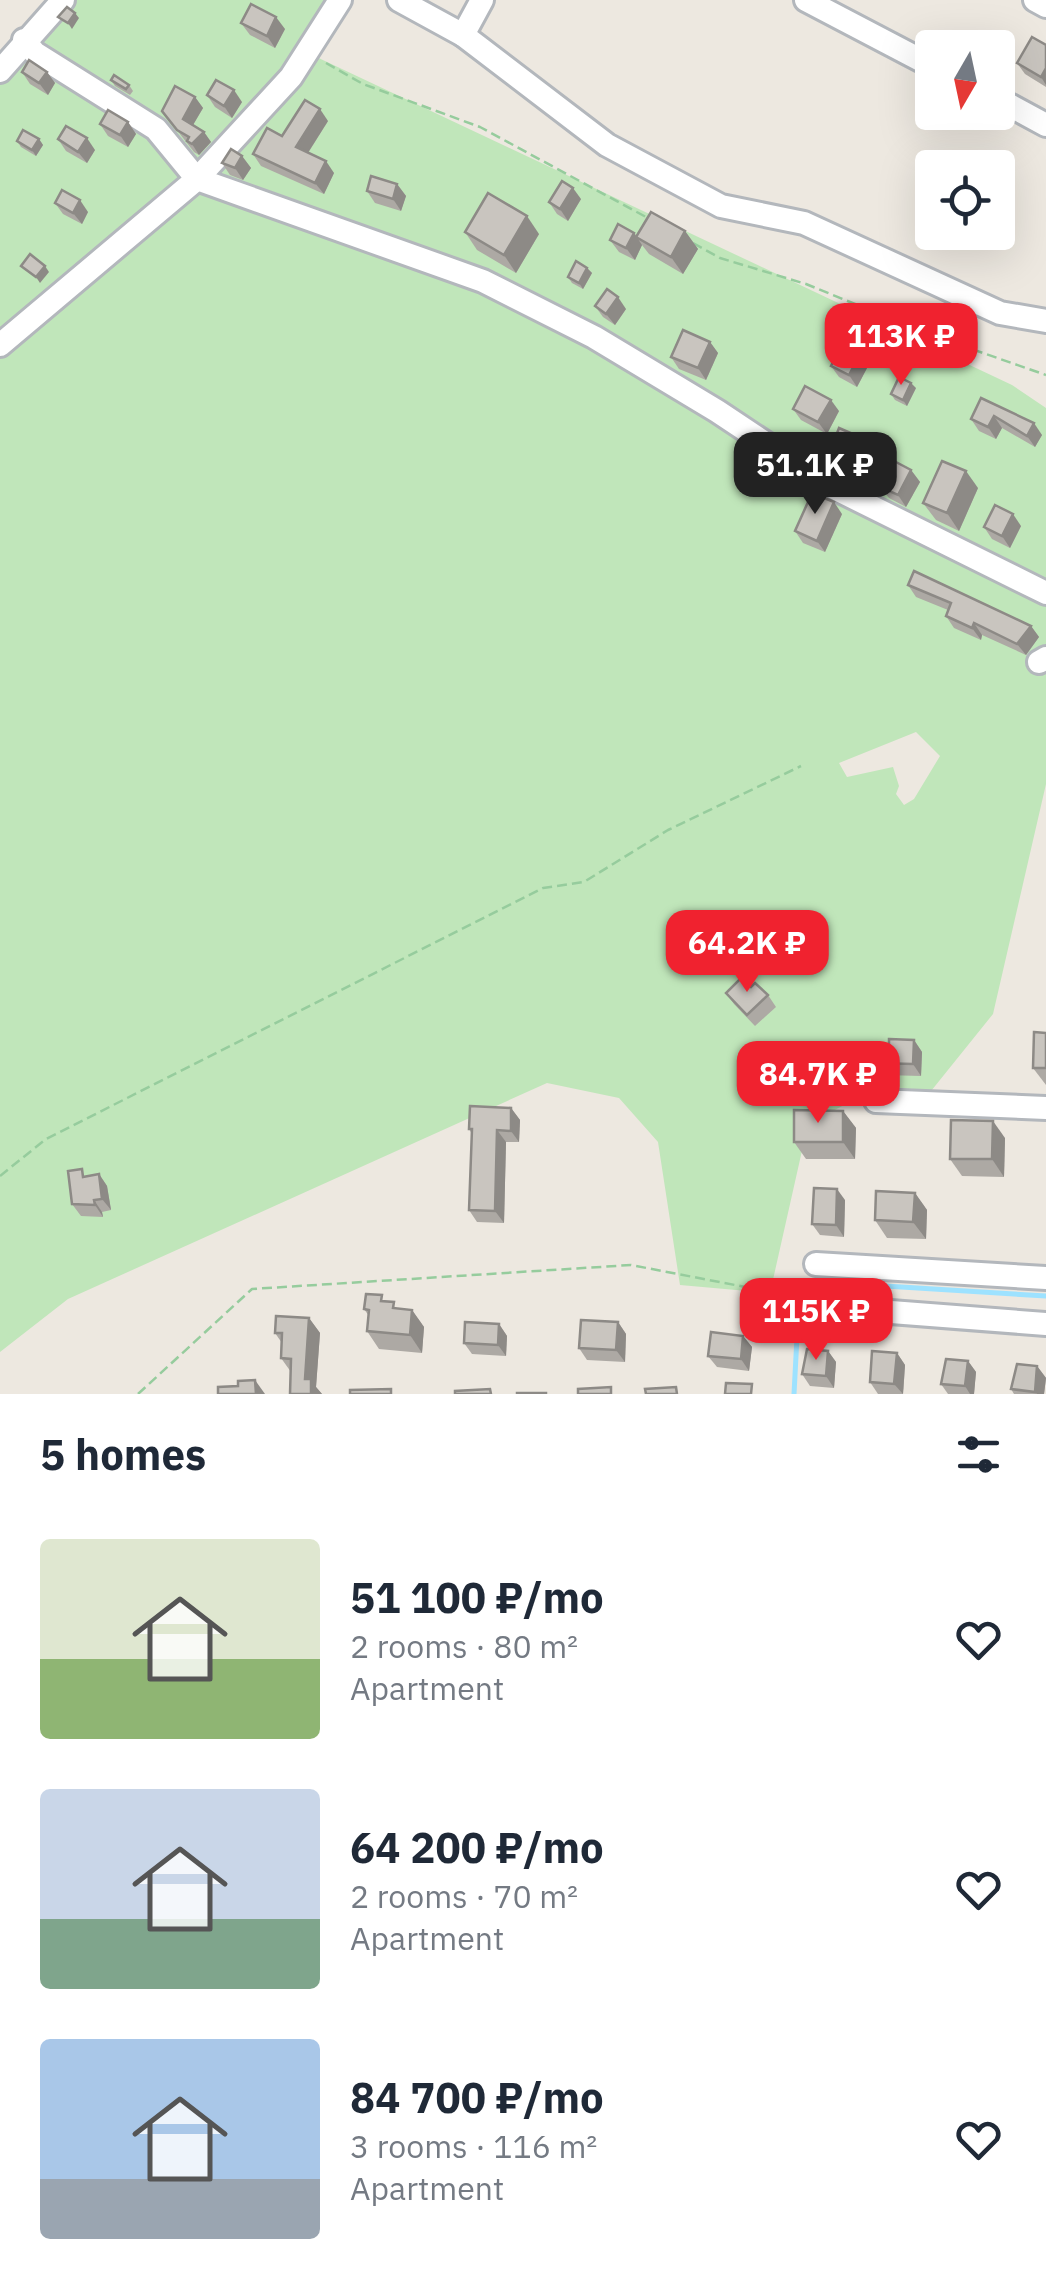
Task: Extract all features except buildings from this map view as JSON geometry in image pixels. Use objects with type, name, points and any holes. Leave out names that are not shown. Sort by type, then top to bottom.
[{"type":"street","points":[[0,71],[63,0]]},
{"type":"street","points":[[0,345],[197,179],[292,78],[340,0]]},
{"type":"street","points":[[399,0],[463,34],[606,145],[721,206],[804,223],[1000,313],[1046,321]]},
{"type":"street","points":[[463,34],[482,0]]},
{"type":"street","points":[[806,0],[915,57]]},
{"type":"street","points":[[1035,0],[1046,6]]},
{"type":"street","points":[[24,40],[36,52],[156,129],[197,179],[482,281],[594,337],[717,411],[830,486],[1046,593]]},
{"type":"street","points":[[1015,108],[1046,124]]},
{"type":"street","points":[[876,1101],[1046,1108]]},
{"type":"street","points":[[816,1264],[1046,1278]]},
{"type":"street","points":[[826,1308],[1046,1324]]},
{"type":"path","points":[[307,52],[363,84],[480,128],[653,220]]},
{"type":"path","points":[[686,239],[720,258],[806,284],[926,333],[1046,375]]},
{"type":"path","points":[[0,1176],[46,1139],[542,888],[584,882],[668,830],[801,766]]},
{"type":"path","points":[[138,1394],[252,1289],[631,1264],[788,1295]]},
{"type":"green space","points":[[63,0],[340,0],[308,53],[1012,385],[1046,408],[1046,784],[993,1014],[919,1106],[873,1090],[808,1124],[770,1293],[680,1285],[658,1142],[619,1098],[547,1083],[68,1299],[0,1352],[0,71]],"holes":[[[916,732],[940,756],[914,799],[904,805],[896,794],[899,786],[893,767],[847,777],[839,763]]]},
{"type":"waterway","points":[[821,1282],[1046,1296]]},
{"type":"waterway","points":[[794,1394],[798,1318]]}]
